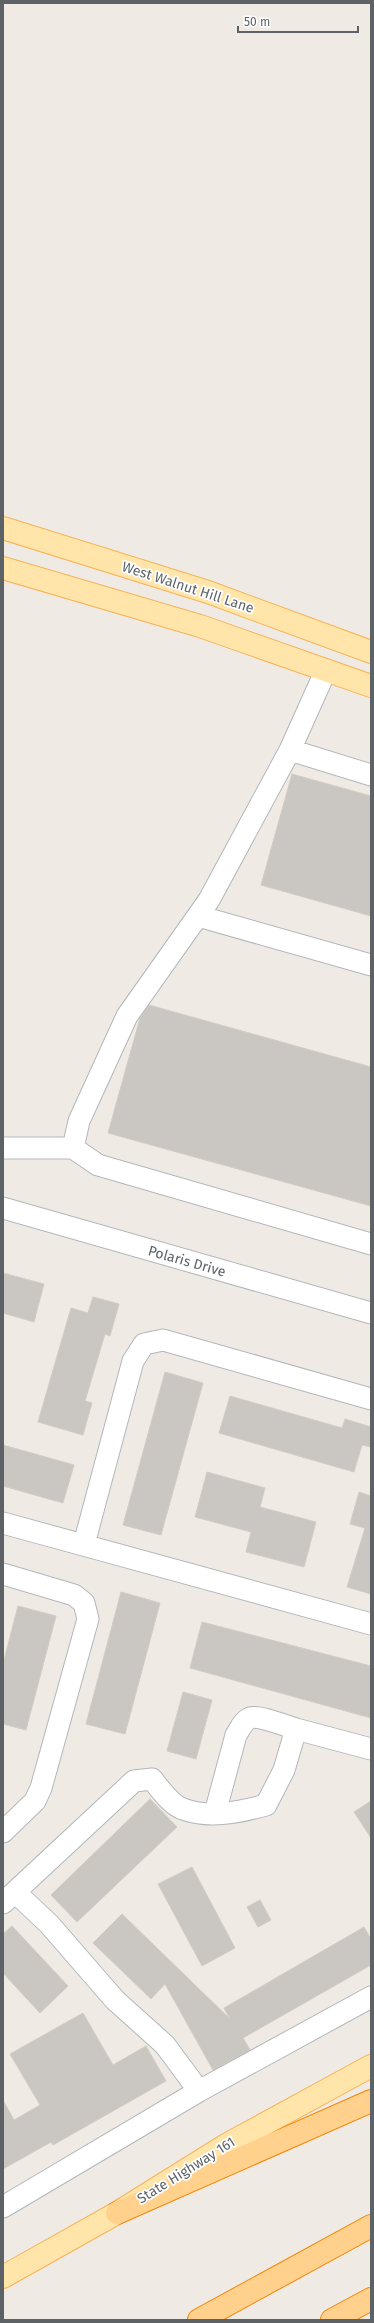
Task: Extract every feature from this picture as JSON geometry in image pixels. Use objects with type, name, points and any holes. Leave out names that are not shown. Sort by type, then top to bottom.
[{"type":"highway","points":[[117,2213],[371,2101]]},
{"type":"highway","points":[[199,2320],[371,2226]]},
{"type":"highway","points":[[332,2320],[371,2299]]},
{"type":"main road","name":"West Walnut Hill Lane","points":[[3,528],[208,592],[371,652]]},
{"type":"main road","points":[[3,568],[200,626],[371,686]]},
{"type":"main road","points":[[326,670],[337,640]]},
{"type":"main road","name":"State Highway 161","points":[[3,2277],[117,2213],[226,2145],[371,2066]]},
{"type":"street","points":[[74,1148],[79,1121],[127,1016],[209,900],[290,750],[326,670]]},
{"type":"street","points":[[290,750],[371,775]]},
{"type":"street","points":[[198,916],[371,965]]},
{"type":"street","points":[[3,1148],[74,1148],[98,1165],[371,1244]]},
{"type":"street","name":"Polaris Drive","points":[[3,1208],[371,1313]]},
{"type":"street","points":[[84,1544],[133,1361],[144,1344],[163,1340],[371,1399]]},
{"type":"street","points":[[3,1523],[371,1624]]},
{"type":"street","points":[[3,1574],[74,1595],[84,1602],[88,1619],[42,1788],[35,1801],[3,1832]]},
{"type":"street","points":[[215,1813],[236,1735],[242,1724],[250,1718],[258,1718],[371,1749]]},
{"type":"street","points":[[199,2091],[165,2045],[115,2000],[49,1924],[9,1898],[134,1781],[152,1779],[165,1795],[182,1809],[215,1813],[241,1812],[266,1806],[284,1770],[296,1729]]},
{"type":"street","points":[[3,2207],[199,2091],[371,1997]]},
{"type":"building","points":[[292,774],[371,796],[371,916],[261,885]]},
{"type":"building","points":[[149,1005],[371,1067],[371,1206],[108,1133],[140,1018]]},
{"type":"building","points":[[3,1273],[44,1284],[34,1322],[3,1313]]},
{"type":"building","points":[[93,1297],[119,1304],[110,1336],[105,1334],[85,1401],[92,1403],[83,1435],[38,1422],[71,1308],[88,1313]]},
{"type":"building","points":[[165,1372],[203,1383],[161,1535],[123,1525]]},
{"type":"building","points":[[230,1396],[342,1428],[345,1419],[371,1427],[371,1447],[362,1445],[354,1472],[219,1433]]},
{"type":"building","points":[[3,1445],[74,1465],[63,1503],[3,1486]]},
{"type":"building","points":[[207,1472],[265,1488],[260,1507],[316,1522],[304,1567],[246,1552],[251,1532],[195,1517]]},
{"type":"building","points":[[359,1492],[371,1496],[371,1594],[347,1587],[365,1528],[350,1524]]},
{"type":"building","points":[[121,1592],[160,1603],[125,1734],[86,1724]]},
{"type":"building","points":[[18,1606],[56,1616],[26,1730],[3,1724],[3,1664]]},
{"type":"building","points":[[202,1622],[371,1666],[371,1718],[190,1668]]},
{"type":"building","points":[[183,1692],[212,1700],[196,1759],[167,1751]]},
{"type":"building","points":[[150,1799],[177,1827],[77,1922],[51,1895]]},
{"type":"building","points":[[371,1801],[371,1838],[354,1812]]},
{"type":"building","points":[[192,1867],[235,1948],[202,1966],[158,1884]]},
{"type":"building","points":[[260,1900],[271,1920],[258,1927],[247,1907]]},
{"type":"building","points":[[122,1914],[230,2019],[224,2008],[364,1927],[371,1939],[371,1965],[243,2038],[250,2050],[213,2070],[165,1984],[151,1999],[93,1943]]},
{"type":"building","points":[[12,1926],[68,1986],[40,2013],[3,1973],[3,1934]]},
{"type":"building","points":[[83,2013],[113,2065],[146,2046],[166,2081],[53,2145],[51,2142],[3,2169],[3,2100],[14,2120],[40,2105],[10,2054]]}]
